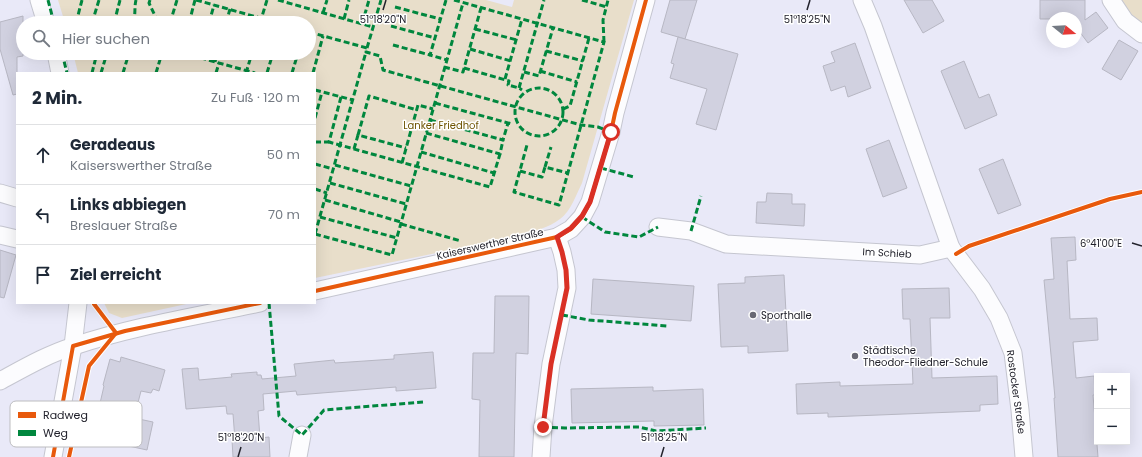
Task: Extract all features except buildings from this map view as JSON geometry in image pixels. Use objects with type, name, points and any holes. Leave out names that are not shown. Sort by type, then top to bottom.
[{"type":"street","points":[[39,0],[44,16]]},
{"type":"street","name":"Kaiserswerther Straße","points":[[316,291],[557,237],[571,228],[582,216],[590,202],[611,132],[646,0]]},
{"type":"street","points":[[862,0],[873,26],[951,248]]},
{"type":"street","points":[[1111,0],[1125,20],[1142,34]]},
{"type":"street","points":[[57,60],[60,72]]},
{"type":"street","points":[[0,193],[16,198]]},
{"type":"street","name":"Im Schieb","points":[[658,227],[691,231],[726,244],[920,255],[951,248]]},
{"type":"street","points":[[0,235],[16,239]]},
{"type":"street","points":[[541,457],[543,427],[551,364],[567,288],[566,270],[557,237]]},
{"type":"street","name":"Rostocker Straße","points":[[951,248],[982,289],[999,318],[1013,353],[1024,457]]},
{"type":"street","points":[[63,401],[73,346],[78,304]]},
{"type":"street","points":[[0,381],[28,365],[73,346],[125,331],[255,304]]},
{"type":"street","points":[[298,457],[302,435]]},
{"type":"street","points":[[53,457],[55,447]]},
{"type":"green space","name":"Lanker Friedhof","points":[[58,0],[486,0],[512,7],[514,0],[634,0],[582,183],[564,216],[551,225],[519,236],[316,278],[316,72],[78,72],[75,60],[316,60],[316,16],[63,16]]},
{"type":"green space","points":[[1121,0],[1142,0],[1142,25],[1132,18]]},
{"type":"green space","points":[[104,304],[186,304],[122,318],[109,313]]},
{"type":"marked path","points":[[48,0],[52,16]]},
{"type":"marked path","points":[[78,16],[82,0]]},
{"type":"marked path","points":[[94,16],[99,0]]},
{"type":"marked path","points":[[116,16],[120,0]]},
{"type":"marked path","points":[[134,16],[136,0]]},
{"type":"marked path","points":[[150,0],[149,3],[155,16]]},
{"type":"marked path","points":[[172,16],[177,0]]},
{"type":"marked path","points":[[191,16],[195,0]]},
{"type":"marked path","points":[[196,0],[253,16]]},
{"type":"marked path","points":[[262,16],[267,0]]},
{"type":"marked path","points":[[278,0],[373,27]]},
{"type":"marked path","points":[[323,13],[327,0]]},
{"type":"marked path","points":[[344,19],[349,0]]},
{"type":"marked path","points":[[362,24],[369,0]]},
{"type":"marked path","points":[[367,48],[381,0]]},
{"type":"marked path","points":[[446,0],[430,55],[447,60]]},
{"type":"marked path","points":[[454,0],[604,42],[559,205],[514,192],[527,145]]},
{"type":"marked path","points":[[519,88],[544,0]]},
{"type":"marked path","points":[[582,0],[607,7]]},
{"type":"marked path","points":[[604,42],[603,20],[608,0]]},
{"type":"marked path","points":[[316,234],[392,255],[463,3]]},
{"type":"marked path","points":[[211,16],[214,5]]},
{"type":"marked path","points":[[395,7],[440,19]]},
{"type":"marked path","points":[[444,67],[463,72],[481,8]]},
{"type":"marked path","points":[[228,16],[230,9]]},
{"type":"marked path","points":[[505,79],[522,19]]},
{"type":"marked path","points":[[391,26],[435,38]]},
{"type":"marked path","points":[[524,72],[539,76],[553,28]]},
{"type":"marked path","points":[[475,29],[517,40]]},
{"type":"marked path","points":[[316,34],[367,48],[366,52],[380,56],[383,70],[581,125],[598,127],[611,132]]},
{"type":"marked path","points":[[313,72],[323,36]]},
{"type":"marked path","points":[[563,109],[570,106],[589,38]]},
{"type":"marked path","points":[[393,45],[430,55]]},
{"type":"marked path","points":[[470,49],[511,61]]},
{"type":"marked path","points":[[546,51],[583,61]]},
{"type":"marked path","points":[[316,230],[366,52]]},
{"type":"marked path","points":[[64,60],[67,72]]},
{"type":"marked path","points":[[92,72],[95,60]]},
{"type":"marked path","points":[[101,72],[105,60]]},
{"type":"marked path","points":[[123,72],[127,60]]},
{"type":"marked path","points":[[156,72],[160,60]]},
{"type":"marked path","points":[[208,60],[251,72]]},
{"type":"marked path","points":[[246,72],[250,60]]},
{"type":"marked path","points":[[267,72],[271,60]]},
{"type":"marked path","points":[[292,72],[296,60]]},
{"type":"marked path","points":[[216,72],[219,63]]},
{"type":"marked path","points":[[464,68],[509,81],[508,85],[522,90]]},
{"type":"marked path","points":[[540,71],[577,82]]},
{"type":"marked path","points":[[539,88],[548,90],[556,95],[561,103],[563,112],[561,121],[556,129],[548,134],[539,136],[530,134],[522,129],[517,121],[515,112],[517,103],[522,95],[530,90],[539,88]]},
{"type":"marked path","points":[[316,90],[353,100]]},
{"type":"marked path","points":[[316,114],[322,92]]},
{"type":"marked path","points":[[358,135],[369,96],[417,110]]},
{"type":"marked path","points":[[341,97],[329,142],[490,187],[500,154]]},
{"type":"marked path","points":[[435,103],[512,124]]},
{"type":"marked path","points":[[402,163],[418,105],[433,109]]},
{"type":"marked path","points":[[430,120],[503,140],[508,123]]},
{"type":"marked path","points":[[426,133],[500,154],[503,140]]},
{"type":"marked path","points":[[354,149],[358,135],[406,148]]},
{"type":"marked path","points":[[316,142],[329,142]]},
{"type":"marked path","points":[[545,167],[551,147]]},
{"type":"marked path","points":[[421,152],[494,173]]},
{"type":"marked path","points":[[316,164],[333,169]]},
{"type":"marked path","points":[[335,165],[411,186]]},
{"type":"marked path","points":[[520,171],[542,177],[545,167],[568,173]]},
{"type":"marked path","points":[[601,168],[634,177]]},
{"type":"marked path","points":[[330,183],[406,204]]},
{"type":"marked path","points":[[316,189],[327,193]]},
{"type":"marked path","points":[[691,231],[701,196]]},
{"type":"marked path","points":[[325,200],[401,222]]},
{"type":"marked path","points":[[320,217],[397,238]]},
{"type":"marked path","points":[[582,217],[605,232],[639,237],[658,227]]},
{"type":"marked path","points":[[401,224],[461,241]]},
{"type":"marked path","points":[[269,304],[279,416],[302,435],[324,410],[423,402]]},
{"type":"marked path","points":[[562,315],[589,320],[667,326]]},
{"type":"marked path","points":[[543,427],[639,427],[656,431],[706,428]]},
{"type":"cycle path","points":[[316,291],[557,237],[571,229],[582,217],[590,202],[611,132],[646,0]]},
{"type":"cycle path","points":[[956,254],[969,246],[1110,199],[1142,192]]},
{"type":"cycle path","points":[[81,401],[89,366],[116,333],[94,304]]},
{"type":"cycle path","points":[[63,401],[73,346],[125,331],[255,304]]},
{"type":"cycle path","points":[[53,457],[55,447]]},
{"type":"cycle path","points":[[69,457],[71,447]]},
{"type":"place","name":"Sporthalle","points":[[753,315]]},
{"type":"place","name":"Städtische Theodor-Fliedner-Schule","points":[[855,356]]},
{"type":"route","points":[[543,427],[551,364],[567,288],[566,270],[557,237],[571,228],[582,216],[590,202],[611,132]]}]
